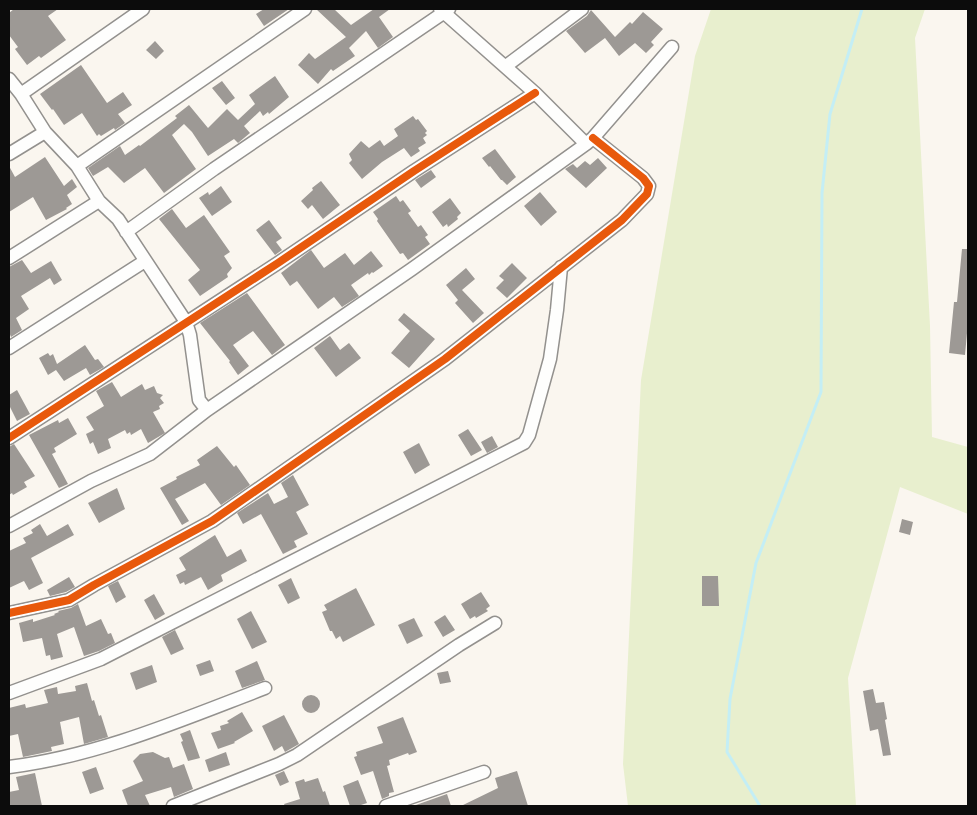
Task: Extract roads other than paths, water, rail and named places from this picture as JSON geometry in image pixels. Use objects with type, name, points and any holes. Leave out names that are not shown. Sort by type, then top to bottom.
[{"type":"street","points":[[20,94],[143,9]]},
{"type":"street","points":[[77,166],[305,9]]},
{"type":"street","points":[[506,66],[582,9]]},
{"type":"street","points":[[9,613],[69,600],[212,521],[445,359],[622,220],[647,194],[649,186],[643,178],[590,141],[445,10],[126,232]]},
{"type":"street","points":[[10,523],[91,481],[150,454],[207,410],[412,268],[590,141],[672,47]]},
{"type":"street","points":[[9,80],[45,132],[77,166],[99,201],[118,219],[186,322],[190,334],[199,400],[207,410]]},
{"type":"street","points":[[9,438],[535,93]]},
{"type":"street","points":[[9,154],[45,132]]},
{"type":"street","points":[[9,258],[99,201]]},
{"type":"street","points":[[9,348],[145,261]]},
{"type":"street","points":[[9,693],[101,659],[524,443],[529,435],[550,359],[561,267]]},
{"type":"street","points":[[173,806],[297,755],[459,645],[495,623]]},
{"type":"street","points":[[9,767],[40,764],[122,742],[265,688]]},
{"type":"street","points":[[386,806],[484,772]]},
{"type":"waterway","points":[[760,806],[727,752],[730,699],[756,563],[821,392],[822,193],[830,114],[862,9]]}]
